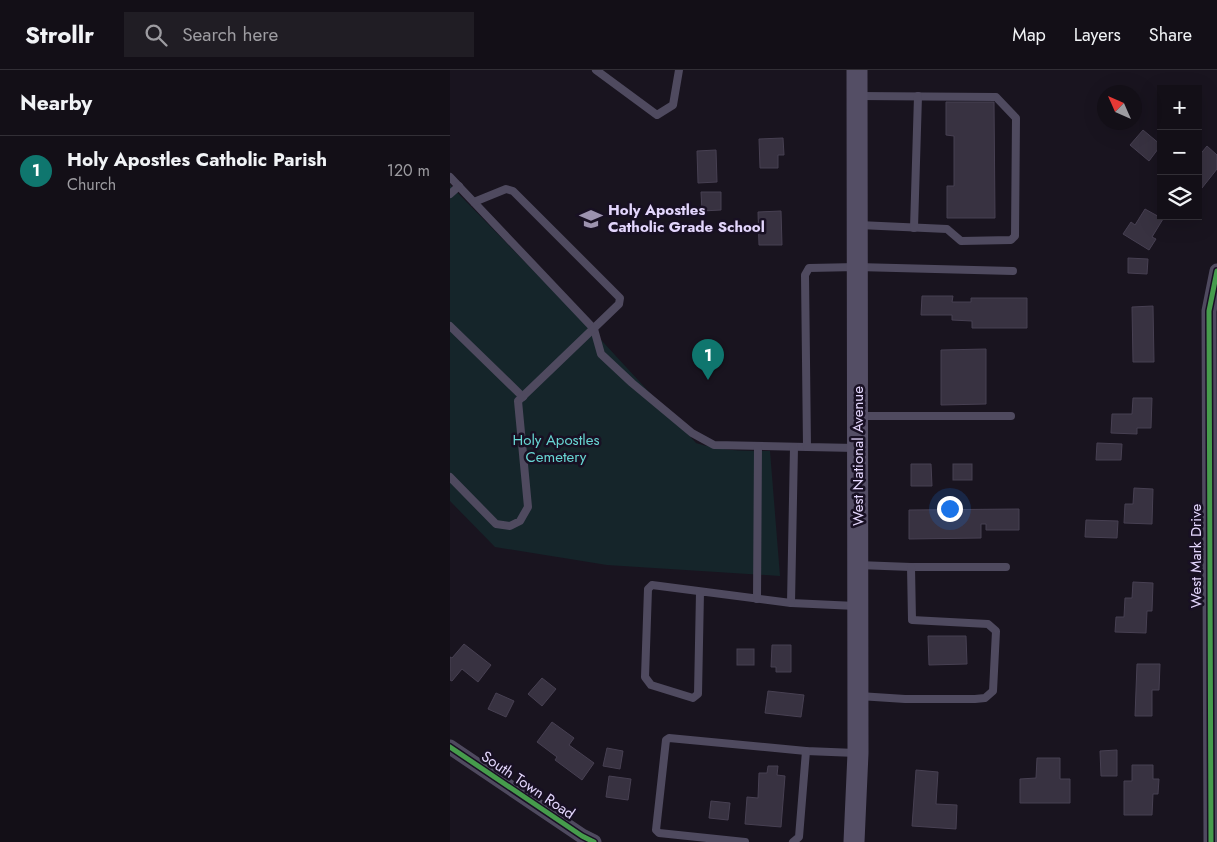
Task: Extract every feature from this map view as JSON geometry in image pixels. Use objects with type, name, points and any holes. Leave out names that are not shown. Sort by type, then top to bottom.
[{"type":"main road","name":"West National Avenue","points":[[854,842],[858,753],[857,70]]},
{"type":"street","name":"West Mark Drive","points":[[1211,842],[1208,311],[1217,271]]},
{"type":"street","name":"South Town Road","points":[[450,747],[582,836],[594,842]]},
{"type":"lane","points":[[596,70],[657,115],[673,105],[679,70]]},
{"type":"lane","points":[[857,225],[947,229],[961,241],[1011,240],[1015,236],[1016,118],[996,96],[858,96]]},
{"type":"lane","points":[[914,228],[918,96]]},
{"type":"lane","points":[[450,177],[594,329],[601,354],[632,383],[692,433],[714,445],[858,448]]},
{"type":"lane","points":[[450,194],[459,186]]},
{"type":"lane","points":[[450,477],[496,524],[510,526],[520,521],[528,507],[518,401],[619,304],[620,298],[513,191],[506,189],[474,202]]},
{"type":"lane","points":[[807,447],[805,275],[809,268],[858,267],[1013,271]]},
{"type":"lane","points":[[450,326],[523,397]]},
{"type":"lane","points":[[858,416],[1011,416]]},
{"type":"lane","points":[[757,599],[758,446]]},
{"type":"lane","points":[[792,603],[794,447]]},
{"type":"lane","points":[[858,565],[911,568],[1006,567]]},
{"type":"lane","points":[[857,696],[905,699],[975,699],[985,698],[993,690],[996,631],[988,624],[912,620],[911,568]]},
{"type":"lane","points":[[700,592],[698,694],[693,698],[651,685],[645,677],[648,589],[652,585],[792,603],[858,606]]},
{"type":"lane","points":[[744,842],[658,833],[656,830],[666,740],[669,738],[806,751],[858,753]]},
{"type":"lane","points":[[793,842],[799,837],[806,751]]},
{"type":"green space","name":"Holy Apostles Cemetery","points":[[450,185],[603,342],[696,443],[742,451],[770,451],[780,576],[607,565],[495,547],[450,501]]},
{"type":"building","points":[[946,102],[994,102],[995,218],[947,218],[947,186],[954,186],[954,136],[946,135]]},
{"type":"building","points":[[1143,130],[1157,142],[1157,150],[1149,161],[1130,145]]},
{"type":"building","points":[[783,138],[784,155],[778,155],[778,168],[760,168],[759,139]]},
{"type":"building","points":[[1207,146],[1217,155],[1217,169],[1202,188],[1202,175],[1202,152]]},
{"type":"building","points":[[716,150],[717,182],[698,183],[697,151]]},
{"type":"building","points":[[701,192],[721,192],[721,210],[702,211]]},
{"type":"building","points":[[1145,209],[1157,216],[1157,220],[1162,220],[1152,237],[1156,239],[1149,250],[1123,234],[1131,222],[1135,225]]},
{"type":"building","points":[[781,211],[782,245],[759,245],[758,212]]},
{"type":"building","points":[[1128,258],[1148,259],[1147,274],[1128,273]]},
{"type":"building","points":[[922,296],[953,296],[952,302],[971,302],[971,298],[1027,298],[1027,328],[972,328],[972,321],[952,320],[952,315],[921,315]]},
{"type":"building","points":[[1153,306],[1154,362],[1133,362],[1132,307]]},
{"type":"building","points":[[986,349],[986,404],[941,405],[941,350]]},
{"type":"building","points":[[1133,398],[1152,398],[1151,428],[1137,428],[1137,434],[1111,433],[1112,414],[1132,414]]},
{"type":"building","points":[[1097,443],[1122,444],[1121,460],[1096,460]]},
{"type":"building","points":[[911,464],[931,464],[932,486],[911,486]]},
{"type":"building","points":[[953,464],[972,464],[972,480],[953,480]]},
{"type":"building","points":[[1134,488],[1153,489],[1152,524],[1124,523],[1125,504],[1133,504]]},
{"type":"building","points":[[1019,509],[1019,530],[986,530],[986,524],[981,524],[981,538],[909,539],[909,510]]},
{"type":"building","points":[[1086,520],[1118,521],[1117,538],[1085,537]]},
{"type":"building","points":[[1133,582],[1153,583],[1152,611],[1147,611],[1146,633],[1115,632],[1116,617],[1124,617],[1125,598],[1132,598]]},
{"type":"building","points":[[928,636],[966,636],[967,664],[929,665]]},
{"type":"building","points":[[464,644],[491,665],[478,682],[462,669],[452,681],[450,680],[450,657],[452,658]]},
{"type":"building","points":[[772,645],[791,645],[791,672],[776,672],[776,667],[771,667]]},
{"type":"building","points":[[737,649],[754,649],[754,665],[737,665]]},
{"type":"building","points":[[1137,664],[1160,664],[1159,690],[1152,690],[1152,716],[1135,716]]},
{"type":"building","points":[[542,678],[556,689],[542,706],[528,694]]},
{"type":"building","points":[[768,691],[804,695],[801,717],[765,713]]},
{"type":"building","points":[[496,693],[514,701],[506,717],[488,709]]},
{"type":"building","points":[[552,722],[574,738],[569,745],[594,763],[582,780],[555,760],[557,757],[537,742]]},
{"type":"building","points":[[607,748],[623,751],[620,769],[603,766]]},
{"type":"building","points":[[1117,750],[1117,776],[1101,776],[1100,751]]},
{"type":"building","points":[[1037,758],[1060,758],[1060,779],[1070,779],[1070,803],[1020,803],[1020,779],[1036,778]]},
{"type":"building","points":[[1132,765],[1153,765],[1153,779],[1159,779],[1158,794],[1153,794],[1152,815],[1124,815],[1124,781],[1132,781]]},
{"type":"building","points":[[768,766],[778,766],[777,775],[785,776],[781,827],[745,824],[747,797],[758,798],[759,773],[767,773]]},
{"type":"building","points":[[916,770],[938,772],[936,804],[957,805],[956,829],[912,826]]},
{"type":"building","points":[[609,776],[631,779],[628,800],[606,797]]},
{"type":"building","points":[[711,801],[730,803],[728,820],[709,818]]},
{"type":"cycle path","points":[[1211,842],[1209,311],[1217,271]]},
{"type":"cycle path","points":[[450,747],[582,836],[594,842]]},
{"type":"place","name":"Holy Apostles Catholic Grade School","points":[[591,219]]},
{"type":"place","name":"Holy Apostles Catholic Parish","points":[[708,380]]}]
